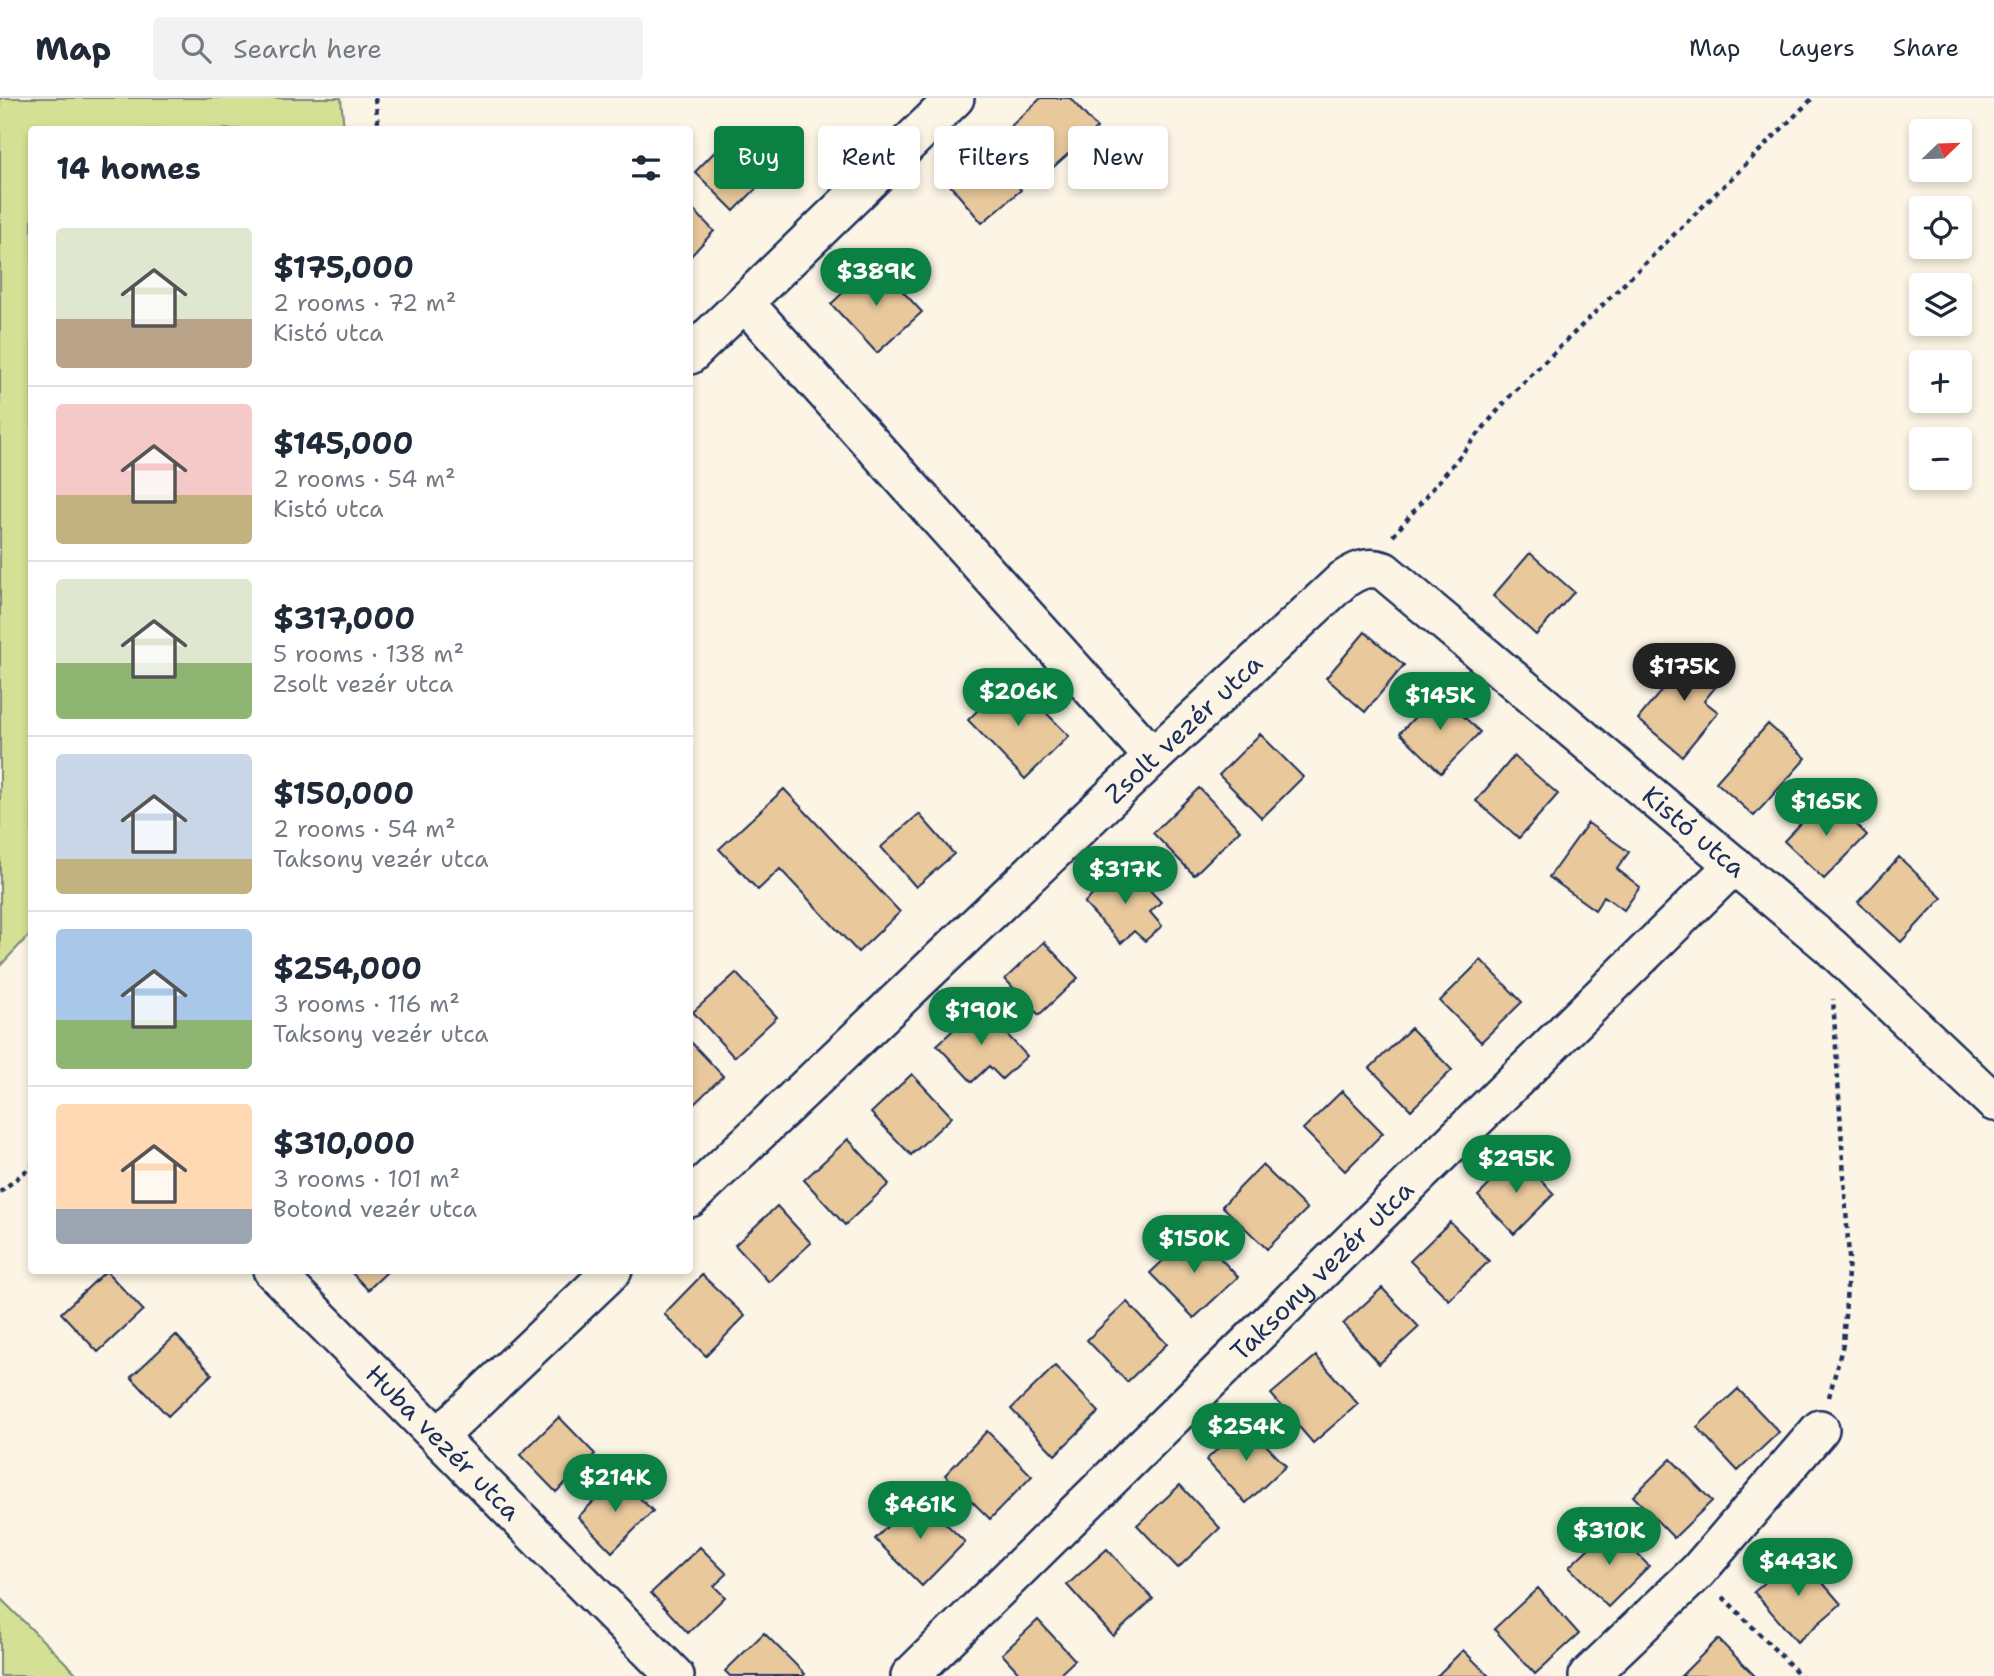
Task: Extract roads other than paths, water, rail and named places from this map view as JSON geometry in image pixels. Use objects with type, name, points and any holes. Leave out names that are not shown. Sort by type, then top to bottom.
[{"type":"street","points":[[693,352],[955,98]]},
{"type":"street","points":[[745,303],[1153,757]]},
{"type":"street","name":"Zsolt vezér utca","points":[[693,1195],[1343,580],[1371,568],[1387,555]]},
{"type":"street","name":"Kistó utca","points":[[1387,555],[1734,865],[1830,946],[1994,1102]]},
{"type":"street","name":"Taksony vezér utca","points":[[909,1676],[1734,865]]},
{"type":"street","name":"Huba vezér utca","points":[[276,1274],[675,1676]]},
{"type":"street","points":[[439,1436],[609,1274]]},
{"type":"street","points":[[1588,1676],[1698,1571],[1820,1429]]}]
